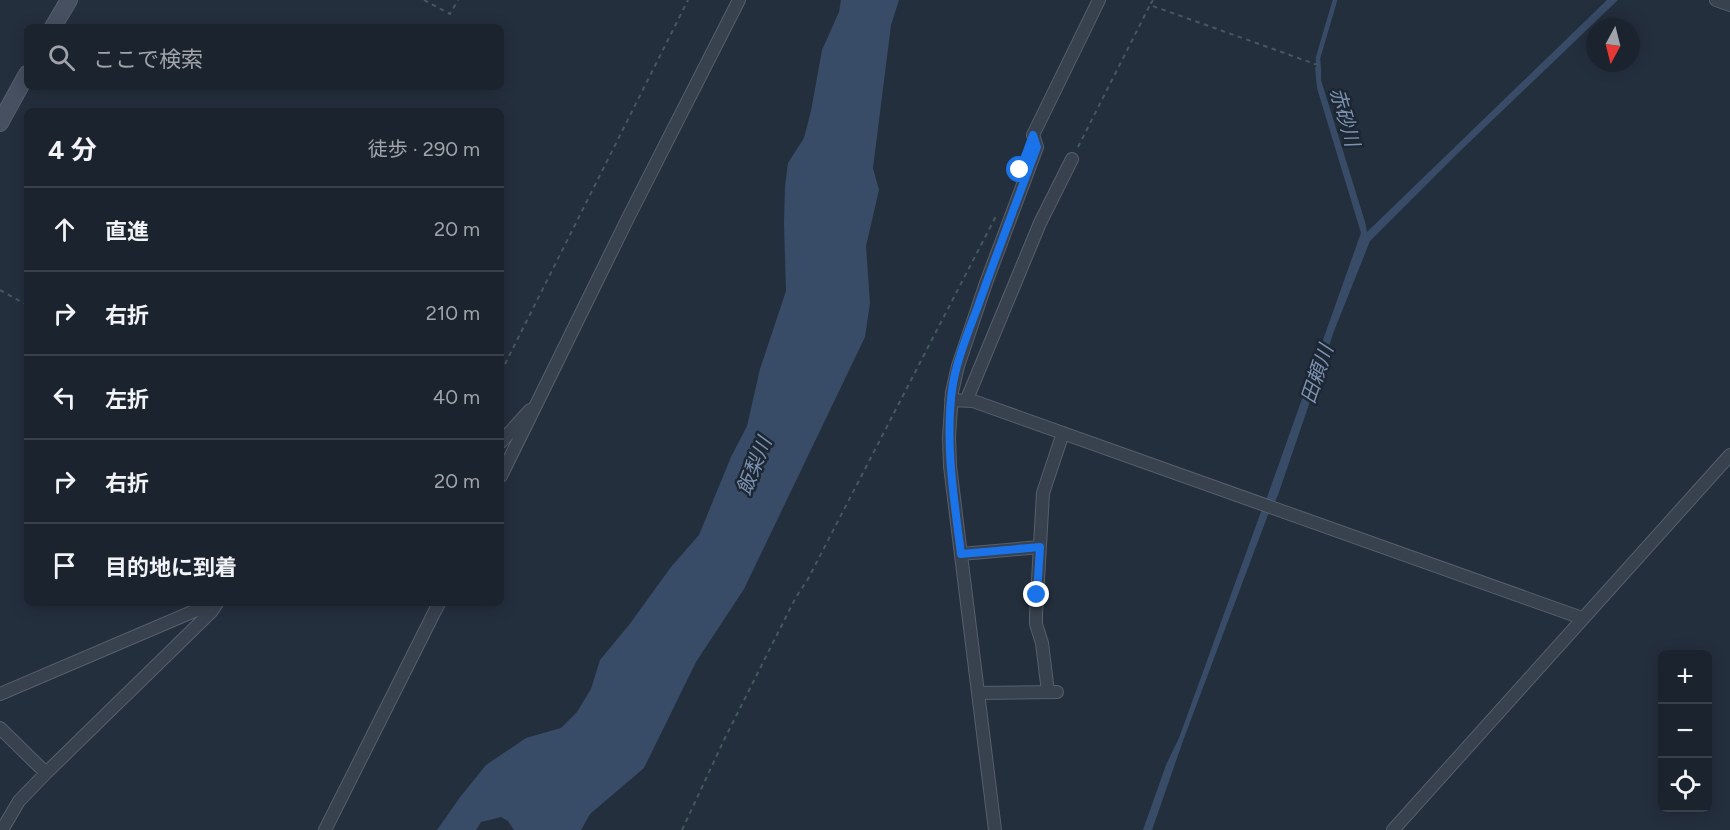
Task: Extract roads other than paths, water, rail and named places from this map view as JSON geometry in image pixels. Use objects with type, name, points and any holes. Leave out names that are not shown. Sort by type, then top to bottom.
[{"type":"street","points":[[55,24],[69,0]]},
{"type":"street","points":[[504,470],[739,0]]},
{"type":"street","points":[[995,830],[950,466],[949,437],[953,383],[1037,147],[1033,135],[1099,0]]},
{"type":"street","points":[[1716,0],[1730,5]]},
{"type":"street","points":[[0,123],[24,79]]},
{"type":"street","points":[[967,399],[1040,223],[1072,159]]},
{"type":"street","points":[[504,439],[540,398]]},
{"type":"street","points":[[951,400],[967,399],[1582,618]]},
{"type":"street","points":[[978,693],[1053,692],[1036,624],[1043,493],[1063,433]]},
{"type":"street","points":[[1393,830],[1730,455]]},
{"type":"street","points":[[961,554],[1040,547]]},
{"type":"street","points":[[0,694],[208,606]]},
{"type":"street","points":[[2,830],[19,801],[211,612],[214,606]]},
{"type":"street","points":[[325,830],[437,606]]},
{"type":"street","points":[[0,728],[46,773]]},
{"type":"water","name":"飯梨川","points":[[841,0],[899,0],[891,25],[873,168],[879,190],[866,246],[870,303],[865,337],[744,589],[696,662],[644,768],[590,814],[581,830],[514,830],[508,821],[501,817],[481,822],[476,830],[437,830],[486,765],[526,738],[561,728],[577,712],[591,689],[600,660],[629,625],[671,567],[699,535],[731,457],[747,426],[760,369],[786,291],[784,223],[788,163],[804,138],[822,50],[839,12]]},
{"type":"water","points":[[1607,0],[1618,0],[1599,18],[1588,18]]},
{"type":"water","name":"田頼川","points":[[1586,20],[1586,31],[1370,241],[1334,331],[1273,506],[1265,503],[1361,233],[1317,88],[1315,67],[1321,68],[1321,80],[1367,232]]},
{"type":"water","points":[[1262,509],[1269,512],[1152,830],[1143,830],[1166,765],[1179,738]]},
{"type":"waterway","name":"赤砂川","points":[[1319,73],[1318,58],[1335,0]]}]
